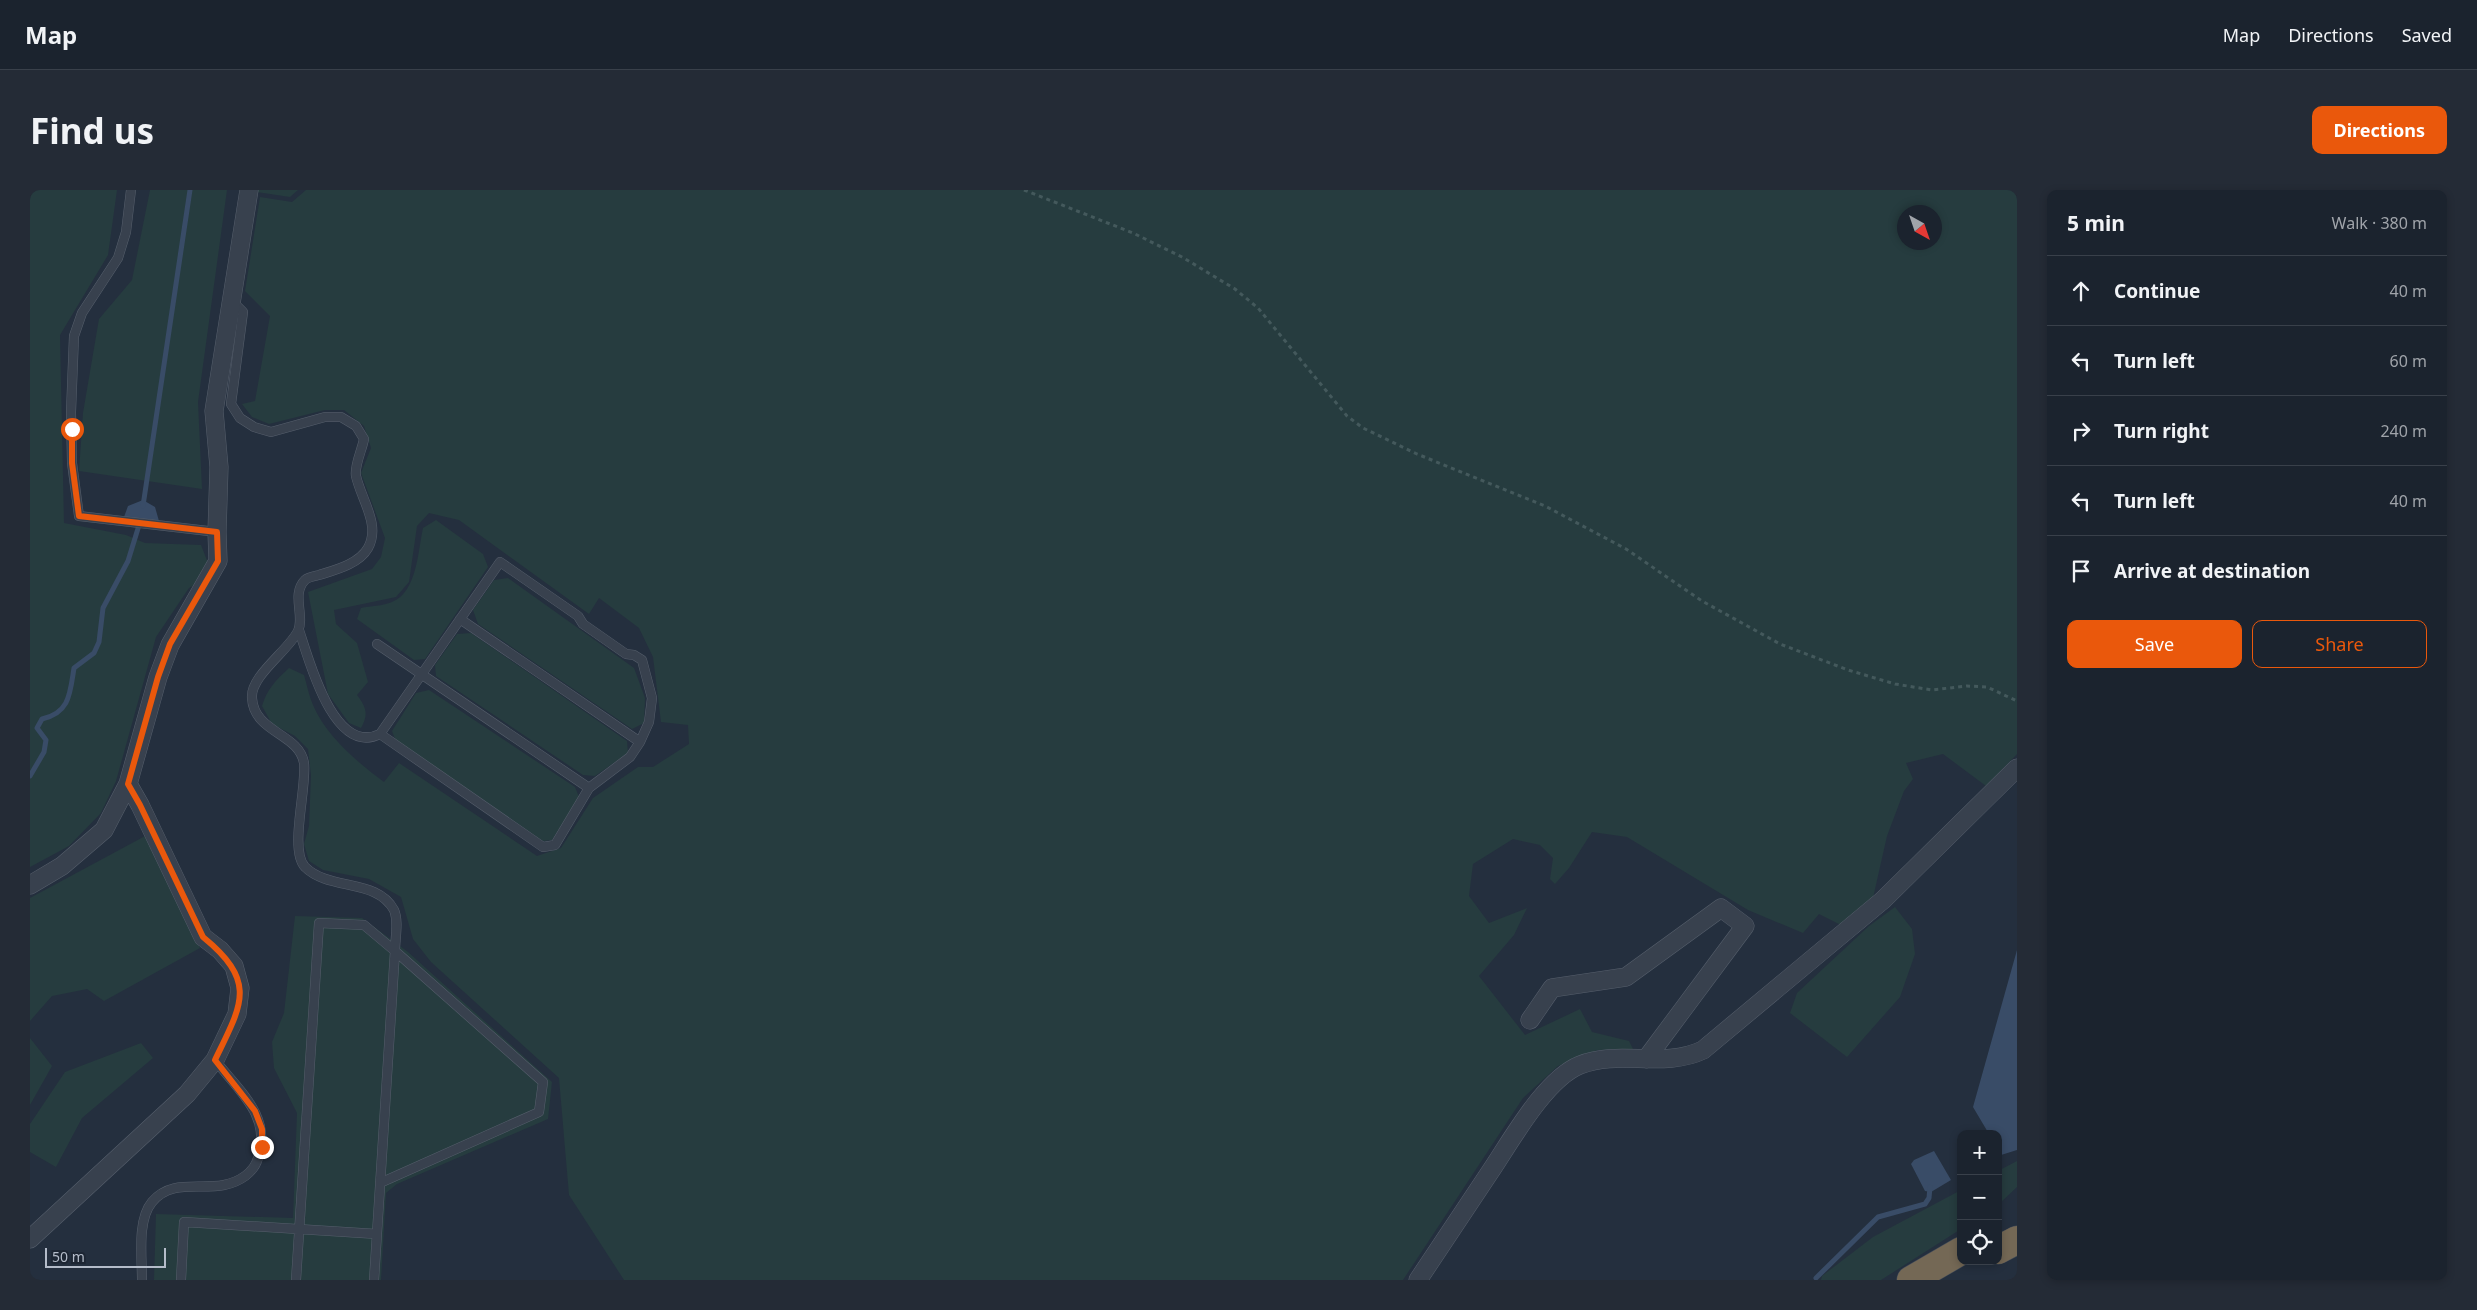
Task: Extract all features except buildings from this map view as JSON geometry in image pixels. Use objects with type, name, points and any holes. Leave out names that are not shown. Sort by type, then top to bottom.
[{"type":"highway","points":[[2002,1228],[2017,1219]]},
{"type":"highway","points":[[2002,1248],[2017,1240]]},
{"type":"highway","points":[[1911,1280],[1957,1253]]},
{"type":"highway","points":[[1946,1280],[1972,1265]]},
{"type":"street","points":[[30,885],[62,866],[104,830],[128,784],[158,677],[170,644],[218,561],[219,467],[214,411],[249,190]]},
{"type":"street","points":[[1418,1280],[1537,1103],[1550,1088],[1579,1065],[1598,1060],[1674,1059],[1689,1056],[1703,1050],[1883,900],[2017,768]]},
{"type":"street","points":[[30,1239],[187,1094],[215,1060],[237,1014],[240,988],[234,966],[220,950],[203,937],[140,805],[128,784]]},
{"type":"street","points":[[1530,1020],[1552,988],[1626,977],[1721,908],[1744,926],[1646,1059]]},
{"type":"lane","points":[[131,190],[126,232],[118,258],[82,314],[74,336],[71,420],[72,463],[79,516],[217,532]]},
{"type":"lane","points":[[231,300],[243,312],[232,404],[240,418],[254,427],[271,432],[325,417],[341,417],[356,426],[364,439],[356,474],[373,534],[368,549],[353,562],[306,579],[299,590],[299,630],[325,703],[349,734],[360,738],[372,738],[380,734],[500,562],[578,616],[583,624],[626,654],[642,660],[652,698],[649,722],[640,742],[630,757],[589,788],[555,845],[544,847],[380,734]]},
{"type":"lane","points":[[460,619],[640,742]]},
{"type":"lane","points":[[299,630],[256,683],[251,698],[257,713],[267,728],[297,746],[304,762],[303,793],[297,843],[303,865],[317,878],[371,890],[384,898],[394,910],[395,951],[374,1280]]},
{"type":"lane","points":[[377,644],[589,788]]},
{"type":"lane","points":[[296,1280],[319,923],[364,925],[543,1082],[540,1112],[380,1183]]},
{"type":"lane","points":[[142,1280],[143,1230],[146,1214],[152,1202],[164,1193],[179,1186],[224,1185],[244,1178],[256,1165],[262,1147],[262,1129],[255,1111],[215,1060]]},
{"type":"lane","points":[[181,1280],[184,1222],[377,1234]]},
{"type":"path","points":[[1024,190],[1132,233],[1182,257],[1235,290],[1258,308],[1347,416],[1363,428],[1417,454],[1545,506],[1626,549],[1702,601],[1780,644],[1848,670],[1895,684],[1932,690],[1967,686],[1987,687],[2017,701]]},
{"type":"green space","points":[[30,190],[117,190],[108,255],[60,335],[64,523],[126,535],[145,543],[201,545],[208,563],[199,582],[189,588],[156,637],[116,781],[101,813],[69,846],[30,867]]},
{"type":"green space","points":[[150,190],[227,190],[198,402],[202,489],[79,471],[83,413],[99,319],[132,280]]},
{"type":"green space","points":[[258,190],[298,190],[290,197],[257,192]]},
{"type":"green space","points":[[306,190],[2017,190],[2017,754],[1986,786],[1943,754],[1906,763],[1913,779],[1904,791],[1887,836],[1873,898],[1841,925],[1819,914],[1803,933],[1748,910],[1627,837],[1592,832],[1569,868],[1555,884],[1550,879],[1553,858],[1540,845],[1513,839],[1473,864],[1469,896],[1489,923],[1527,908],[1514,935],[1479,976],[1525,1035],[1580,1009],[1592,1032],[1629,1041],[1633,1049],[1598,1050],[1558,1066],[1523,1098],[1403,1280],[624,1280],[569,1195],[559,1078],[431,962],[413,939],[401,897],[369,879],[323,870],[309,861],[304,844],[309,826],[311,775],[308,749],[295,736],[272,724],[262,706],[273,685],[289,668],[304,675],[313,705],[334,738],[353,757],[384,782],[399,763],[537,856],[561,848],[593,798],[638,767],[653,767],[689,744],[688,725],[661,722],[653,657],[639,628],[599,598],[589,614],[459,520],[429,513],[417,526],[409,582],[396,597],[334,610],[336,624],[357,643],[368,682],[357,695],[363,703],[366,715],[361,728],[349,723],[328,694],[308,592],[372,569],[381,557],[385,538],[361,473],[371,448],[364,426],[344,410],[325,410],[269,424],[252,417],[242,404],[255,401],[270,316],[245,291],[260,197],[292,202]]},
{"type":"green space","points":[[436,520],[483,554],[488,567],[425,659],[414,660],[357,619],[361,608],[392,602],[407,589],[418,559],[423,528]]},
{"type":"green space","points":[[508,578],[634,668],[645,698],[644,723],[632,729],[478,624],[473,610],[494,580]]},
{"type":"green space","points":[[471,633],[627,741],[628,753],[595,776],[583,775],[436,676],[435,665],[457,634]]},
{"type":"green space","points":[[429,690],[575,787],[579,797],[552,840],[543,841],[395,739],[392,731],[416,693]]},
{"type":"green space","points":[[147,835],[200,948],[104,1001],[87,989],[52,996],[30,1021],[30,898]]},
{"type":"green space","points":[[1895,907],[1912,929],[1915,954],[1900,997],[1847,1057],[1790,1013],[1797,993],[1869,926]]},
{"type":"green space","points":[[295,916],[362,918],[408,952],[552,1082],[548,1119],[397,1184],[386,1193],[381,1280],[154,1280],[156,1214],[293,1218],[297,1113],[274,1068],[272,1042],[284,1013]]},
{"type":"green space","points":[[30,1038],[52,1066],[30,1105]]},
{"type":"green space","points":[[141,1043],[153,1058],[82,1118],[56,1167],[30,1152],[30,1124],[65,1072]]},
{"type":"green space","points":[[2017,1161],[2017,1187],[2002,1201],[2002,1175],[2002,1169]]},
{"type":"green space","points":[[1957,1192],[1957,1232],[1881,1280],[1821,1280],[1822,1276],[1873,1237]]},
{"type":"water","points":[[143,500],[155,507],[159,521],[124,517],[128,506]]},
{"type":"water","points":[[2017,950],[2017,1150],[2002,1155],[2002,1130],[1987,1130],[1973,1107]]},
{"type":"water","points":[[1934,1151],[1951,1180],[1931,1192],[1925,1191],[1911,1164],[1914,1160]]},
{"type":"waterway","points":[[143,506],[190,190]]},
{"type":"waterway","points":[[30,776],[44,752],[46,740],[37,728],[42,719],[51,716],[63,707],[70,694],[74,668],[94,653],[99,642],[103,608],[128,561],[140,522]]},
{"type":"waterway","points":[[1816,1278],[1878,1217],[1925,1204],[1929,1198],[1930,1187]]},
{"type":"route","points":[[72,429],[72,463],[79,516],[217,532],[218,561],[170,644],[158,677],[128,784],[140,805],[203,937],[220,950],[234,966],[240,988],[237,1014],[215,1060],[255,1111],[262,1129],[262,1147]]}]
